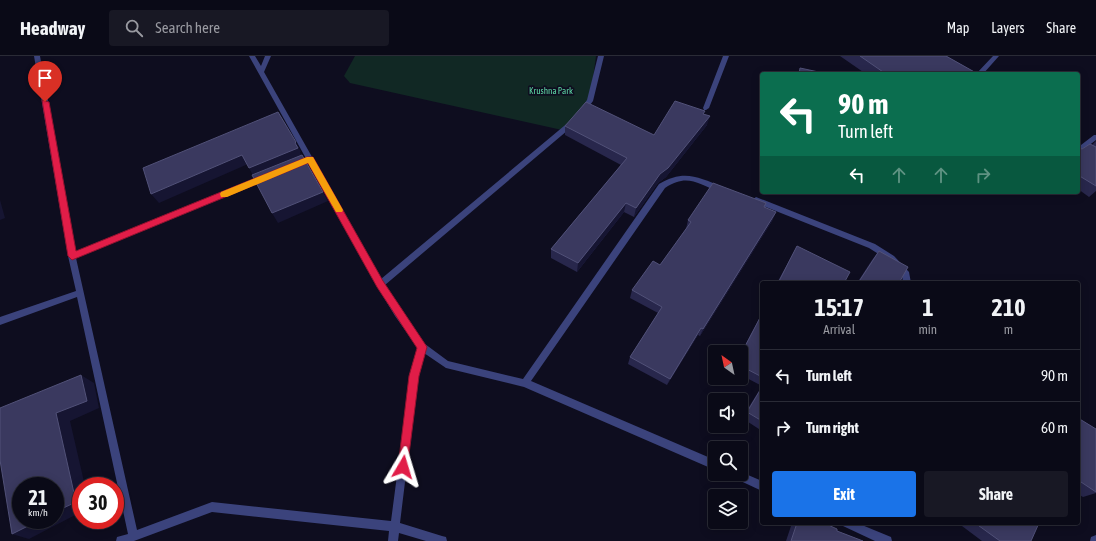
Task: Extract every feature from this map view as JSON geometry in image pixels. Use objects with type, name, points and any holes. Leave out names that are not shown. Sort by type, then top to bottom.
[{"type":"street","points":[[37,56],[72,256],[133,535]]},
{"type":"street","points":[[252,56],[307,161],[398,314],[422,347],[446,364],[524,383],[708,462]]},
{"type":"street","points":[[261,73],[268,56]]},
{"type":"street","points":[[380,284],[568,127],[590,101],[601,56]]},
{"type":"street","points":[[706,108],[726,56]]},
{"type":"street","points":[[981,72],[996,56]]},
{"type":"street","points":[[1082,148],[1096,137]]},
{"type":"street","points":[[72,256],[274,174]]},
{"type":"street","points":[[524,383],[662,186],[672,178],[683,176],[725,190]]},
{"type":"street","points":[[746,197],[872,246],[890,258],[906,274],[907,281]]},
{"type":"street","points":[[0,321],[80,293]]},
{"type":"street","points":[[393,541],[396,527],[414,376],[422,347]]},
{"type":"street","points":[[748,480],[760,485]]},
{"type":"street","points":[[121,541],[133,535],[212,507],[396,527],[442,541]]},
{"type":"street","points":[[851,525],[887,541]]},
{"type":"green space","name":"Krushna Park","points":[[355,56],[596,56],[590,101],[562,130],[350,83],[344,76]]},
{"type":"building","points":[[860,56],[946,56],[974,72],[883,72]]},
{"type":"building","points":[[800,68],[819,72],[799,72]]},
{"type":"building","points":[[675,101],[705,111],[703,114],[710,116],[668,168],[660,174],[636,208],[626,203],[578,263],[551,249],[627,158],[565,126],[586,102],[654,135]]},
{"type":"building","points":[[278,112],[298,148],[249,168],[242,155],[151,194],[143,168]]},
{"type":"building","points":[[1090,144],[1096,147],[1096,186],[1080,176],[1080,148],[1082,149]]},
{"type":"building","points":[[302,155],[323,192],[272,213],[252,175]]},
{"type":"building","points":[[713,183],[766,203],[764,207],[776,212],[670,379],[630,357],[662,307],[632,290],[653,261],[660,265],[691,222],[688,220]]},
{"type":"building","points":[[797,246],[850,272],[845,281],[779,281]]},
{"type":"building","points":[[879,251],[908,267],[900,281],[859,281]]},
{"type":"building","points":[[760,318],[760,376],[748,370],[748,345],[746,345]]},
{"type":"building","points":[[81,375],[87,401],[56,413],[72,484],[72,504],[64,508],[64,477],[12,477],[12,529],[22,529],[12,534],[0,460],[0,408]]},
{"type":"building","points":[[760,390],[760,420],[748,413],[748,410]]},
{"type":"building","points":[[1080,419],[1096,429],[1096,492],[1080,481]]},
{"type":"building","points":[[796,525],[828,525],[837,529],[837,531],[863,541],[791,541]]},
{"type":"building","points":[[978,525],[1038,525],[1031,541],[1000,541]]},
{"type":"slow traffic","points":[[224,194],[310,160],[339,210]]},
{"type":"route","points":[[45,102],[72,256],[310,160],[380,284],[398,314],[422,347],[414,376],[403,467]]}]
